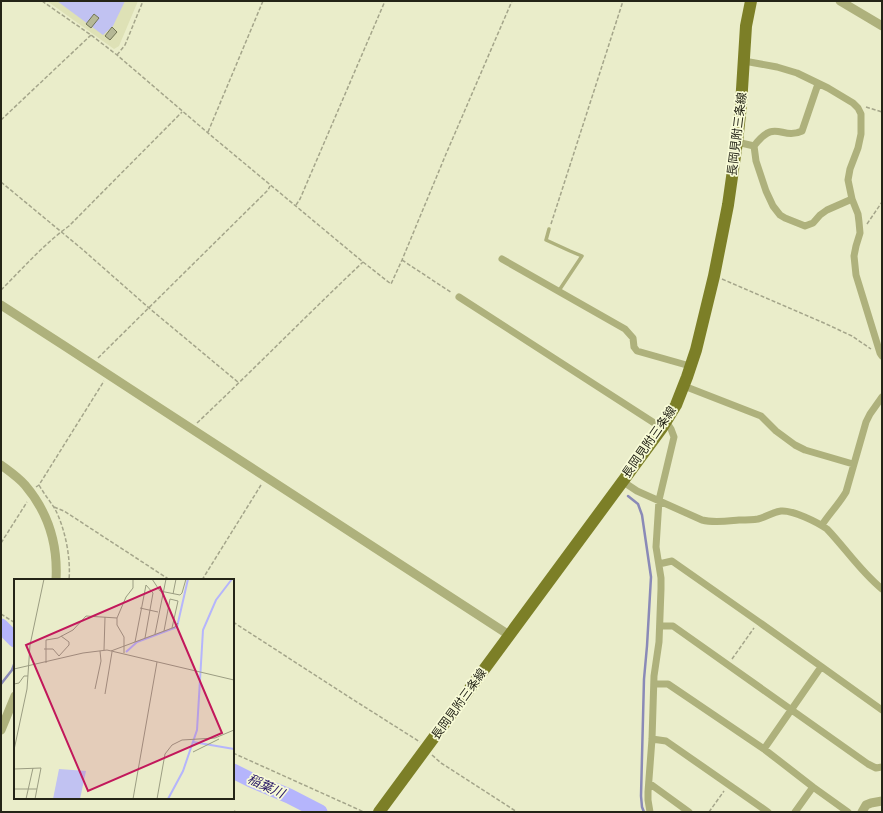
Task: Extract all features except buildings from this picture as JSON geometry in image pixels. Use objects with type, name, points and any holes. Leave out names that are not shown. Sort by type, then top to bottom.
[{"type":"main road","name":"長岡見附三条線","points":[[380,812],[664,424],[676,405],[696,350],[714,276],[728,205],[741,105],[746,26],[751,1]]},
{"type":"street","points":[[840,1],[882,26]]},
{"type":"street","points":[[744,61],[777,67],[797,73],[853,103],[861,114],[861,134],[848,180],[852,199],[858,214],[860,233],[854,256],[856,275],[881,354]]},
{"type":"street","points":[[818,84],[802,131],[797,134],[778,130],[771,131],[762,136],[754,146],[756,161],[773,206],[785,218],[805,226],[812,223],[820,214],[852,199]]},
{"type":"street","points":[[737,142],[754,146]]},
{"type":"street","points":[[502,259],[625,329],[633,338],[634,347],[637,351],[690,366]]},
{"type":"street","points":[[458,297],[664,424],[671,429],[674,437],[658,500],[656,547],[661,589],[659,642],[654,676],[648,800],[650,812]]},
{"type":"street","points":[[1,306],[509,634]]},
{"type":"street","points":[[684,386],[761,416],[776,431],[795,445],[805,450],[854,464]]},
{"type":"street","points":[[822,525],[842,500],[846,492],[866,422],[882,397]]},
{"type":"street","points":[[1,465],[25,485],[40,506],[51,531],[56,552],[56,579]]},
{"type":"street","points":[[622,481],[637,491],[708,522],[757,519],[782,511],[797,514],[822,525],[827,529],[860,568],[882,589]]},
{"type":"street","points":[[659,564],[672,562],[882,710]]},
{"type":"street","points":[[660,626],[673,626],[868,764],[876,768],[882,767]]},
{"type":"street","points":[[764,749],[821,667]]},
{"type":"street","points":[[654,684],[668,684],[764,749],[848,812]]},
{"type":"street","points":[[1,730],[3,715],[14,698]]},
{"type":"street","points":[[652,739],[666,741],[768,812]]},
{"type":"street","points":[[649,782],[689,812]]},
{"type":"street","points":[[795,812],[814,787]]},
{"type":"street","points":[[862,812],[866,805],[882,801]]},
{"type":"lane","points":[[549,229],[546,240],[570,252],[582,256],[558,292]]},
{"type":"path","points":[[42,1],[117,55],[208,133],[391,284],[512,1]]},
{"type":"path","points":[[117,55],[125,44],[143,1]]},
{"type":"path","points":[[208,133],[263,1]]},
{"type":"path","points":[[296,206],[385,1]]},
{"type":"path","points":[[549,229],[623,1]]},
{"type":"path","points":[[1,120],[91,35]]},
{"type":"path","points":[[858,108],[865,107],[882,112]]},
{"type":"path","points":[[1,290],[69,226],[182,111]]},
{"type":"path","points":[[1,182],[239,383]]},
{"type":"path","points":[[94,365],[99,357],[268,190],[271,185]]},
{"type":"path","points":[[860,233],[882,202]]},
{"type":"path","points":[[402,260],[458,297]]},
{"type":"path","points":[[192,428],[363,262]]},
{"type":"path","points":[[714,276],[831,326],[852,336],[872,350],[881,354]]},
{"type":"path","points":[[1,543],[108,375]]},
{"type":"path","points":[[203,579],[266,477]]},
{"type":"path","points":[[54,507],[64,511],[168,579]]},
{"type":"path","points":[[1,614],[14,622]]},
{"type":"path","points":[[728,664],[759,622]]},
{"type":"path","points":[[234,623],[416,740],[441,763],[517,812]]},
{"type":"path","points":[[234,753],[364,812]]},
{"type":"path","points":[[709,812],[729,785]]},
{"type":"shaded area","points":[[47,1],[138,1],[119,46],[114,49]]},
{"type":"shaded area","points":[[57,1],[125,1],[113,26],[103,35]]},
{"type":"waterway","points":[[628,496],[638,504],[642,515],[651,577],[644,679],[641,796],[644,812]]},
{"type":"waterway","name":"稲葉川","points":[[1,626],[14,639]]},
{"type":"waterway","points":[[1,684],[12,670],[14,665]]},
{"type":"waterway","name":"稲葉川","points":[[234,772],[289,796],[320,812]]}]
